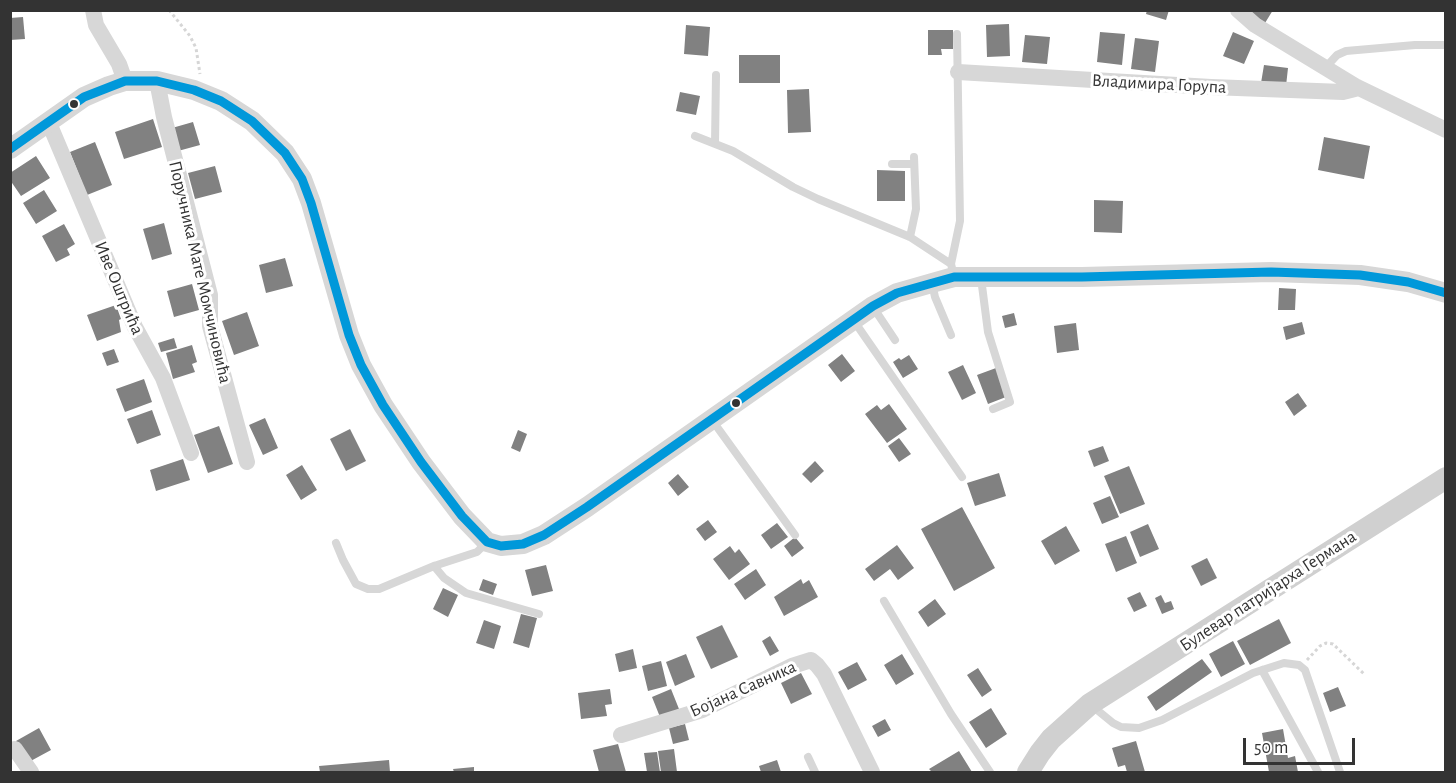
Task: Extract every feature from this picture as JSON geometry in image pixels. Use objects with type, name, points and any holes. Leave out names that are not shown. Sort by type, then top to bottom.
[{"type":"main road","name":"Булевар патријарха Германа","points":[[1028,772],[1051,739],[1090,704],[1441,484]]},
{"type":"street","points":[[93,10],[96,25],[119,64],[125,81]]},
{"type":"street","points":[[1238,10],[1255,25],[1358,87],[1446,130]]},
{"type":"street","name":"Владимира Горупа","points":[[958,72],[1211,87],[1343,92],[1355,90],[1358,87]]},
{"type":"street","points":[[10,149],[94,92],[125,81],[157,81],[202,93],[232,107],[252,121],[273,140],[297,170],[311,203],[349,335],[370,383],[398,430],[462,516],[487,542],[501,546],[528,542],[544,535],[873,306],[897,293],[932,283],[952,271],[981,277],[1329,273],[1397,280],[1446,293]]},
{"type":"street","name":"Поручника Мате Момчиновића","points":[[157,81],[164,117],[210,294],[210,326],[247,462]]},
{"type":"street","name":"Иве Оштрића","points":[[49,123],[135,327],[163,378],[191,453]]},
{"type":"street","name":"Бојана Савника","points":[[621,735],[702,710],[792,666],[811,660],[824,674],[872,772]]},
{"type":"street","points":[[15,749],[31,772]]},
{"type":"lane","points":[[695,136],[715,143],[818,199],[910,237],[952,271],[960,221],[957,34]]},
{"type":"lane","points":[[1326,68],[1338,55],[1346,51],[1415,45],[1446,45]]},
{"type":"lane","points":[[715,143],[716,75]]},
{"type":"lane","points":[[892,164],[914,160],[916,209],[910,237]]},
{"type":"lane","points":[[981,277],[988,332],[1010,402],[993,409]]},
{"type":"lane","points":[[932,283],[935,297],[951,335]]},
{"type":"lane","points":[[873,306],[895,340]]},
{"type":"lane","points":[[854,321],[962,477]]},
{"type":"lane","points":[[712,420],[795,535]]},
{"type":"lane","points":[[336,543],[356,584],[368,589],[379,589],[434,566],[477,552],[487,542]]},
{"type":"lane","points":[[434,566],[444,578],[466,593],[539,614]]},
{"type":"lane","points":[[884,601],[951,714],[990,772]]},
{"type":"lane","points":[[1090,704],[1121,727],[1139,728],[1161,720],[1262,670],[1284,663],[1302,666],[1340,772]]},
{"type":"lane","points":[[1262,670],[1318,772]]},
{"type":"lane","points":[[808,758],[816,772]]},
{"type":"path","points":[[169,10],[190,36],[196,48],[202,93]]},
{"type":"path","points":[[1302,666],[1320,646],[1326,643],[1333,644],[1364,674]]},
{"type":"building","points":[[1147,10],[1169,10],[1166,20],[1146,14]]},
{"type":"building","points":[[1247,10],[1273,10],[1265,23]]},
{"type":"building","points":[[23,17],[25,39],[10,40],[10,18]]},
{"type":"building","points":[[1009,24],[1010,56],[987,57],[986,25]]},
{"type":"building","points":[[686,25],[710,27],[708,56],[684,54]]},
{"type":"building","points":[[928,30],[953,30],[953,49],[941,49],[942,55],[928,55]]},
{"type":"building","points":[[1100,32],[1125,34],[1122,65],[1097,62]]},
{"type":"building","points":[[1233,32],[1254,41],[1244,64],[1223,56]]},
{"type":"building","points":[[1025,35],[1050,37],[1047,64],[1022,62]]},
{"type":"building","points":[[1135,38],[1159,41],[1155,72],[1131,69]]},
{"type":"building","points":[[739,55],[780,55],[780,83],[739,83]]},
{"type":"building","points":[[1264,65],[1288,68],[1286,86],[1261,83]]},
{"type":"building","points":[[809,89],[811,132],[788,133],[787,90]]},
{"type":"building","points":[[680,92],[700,96],[696,115],[676,111]]},
{"type":"building","points":[[153,119],[162,147],[124,159],[115,132]]},
{"type":"building","points":[[193,122],[200,145],[178,151],[172,128]]},
{"type":"building","points":[[1324,137],[1370,146],[1364,179],[1318,170]]},
{"type":"building","points":[[95,142],[112,185],[87,195],[70,152]]},
{"type":"building","points":[[36,156],[50,178],[21,196],[10,180],[10,173]]},
{"type":"building","points":[[215,166],[222,192],[195,199],[188,173]]},
{"type":"building","points":[[877,170],[905,171],[905,201],[877,201]]},
{"type":"building","points":[[44,190],[57,211],[36,224],[23,203]]},
{"type":"building","points":[[1094,200],[1123,201],[1122,233],[1094,232]]},
{"type":"building","points":[[164,223],[172,254],[152,260],[143,229]]},
{"type":"building","points":[[64,224],[75,244],[67,249],[70,255],[56,262],[42,236]]},
{"type":"building","points":[[285,258],[293,286],[266,293],[259,265]]},
{"type":"building","points":[[192,284],[199,310],[174,317],[167,291]]},
{"type":"building","points":[[1279,288],[1296,289],[1295,310],[1278,310]]},
{"type":"building","points":[[116,305],[121,319],[119,320],[121,332],[97,341],[87,315]]},
{"type":"building","points":[[247,312],[259,346],[234,355],[222,321]]},
{"type":"building","points":[[1014,313],[1017,325],[1005,328],[1002,316]]},
{"type":"building","points":[[1302,322],[1305,334],[1286,340],[1283,327]]},
{"type":"building","points":[[1076,323],[1079,350],[1057,353],[1054,326]]},
{"type":"building","points":[[174,338],[177,348],[161,352],[158,343]]},
{"type":"building","points":[[192,345],[197,362],[192,364],[195,372],[173,379],[166,353]]},
{"type":"building","points":[[114,349],[119,362],[107,366],[102,353]]},
{"type":"building","points":[[842,354],[855,371],[841,382],[828,365]]},
{"type":"building","points":[[909,355],[918,369],[903,378],[893,362]]},
{"type":"building","points":[[963,365],[976,393],[962,400],[948,372]]},
{"type":"building","points":[[996,368],[1006,397],[988,404],[977,375]]},
{"type":"building","points":[[144,379],[152,402],[125,412],[116,389]]},
{"type":"building","points":[[1298,393],[1307,406],[1294,416],[1285,402]]},
{"type":"building","points":[[889,404],[907,429],[887,443],[865,414],[877,405],[881,410]]},
{"type":"building","points":[[152,410],[161,435],[137,444],[127,419]]},
{"type":"building","points":[[265,418],[278,448],[263,455],[249,425]]},
{"type":"building","points":[[219,426],[233,464],[208,473],[194,435]]},
{"type":"building","points":[[350,429],[366,461],[346,471],[330,439]]},
{"type":"building","points":[[518,430],[527,434],[520,452],[511,448]]},
{"type":"building","points":[[899,438],[911,454],[899,462],[888,446]]},
{"type":"building","points":[[1103,446],[1109,461],[1094,467],[1088,451]]},
{"type":"building","points":[[183,459],[190,480],[156,491],[150,470]]},
{"type":"building","points":[[815,461],[824,471],[811,483],[802,474]]},
{"type":"building","points":[[302,465],[317,490],[301,500],[286,475]]},
{"type":"building","points":[[1129,466],[1145,504],[1120,514],[1104,476]]},
{"type":"building","points":[[999,473],[1006,496],[975,506],[967,483]]},
{"type":"building","points":[[678,474],[689,487],[678,496],[668,483]]},
{"type":"building","points":[[1110,496],[1119,517],[1102,524],[1093,503]]},
{"type":"building","points":[[962,507],[995,568],[954,591],[921,529]]},
{"type":"building","points":[[708,520],[717,532],[705,541],[696,529]]},
{"type":"building","points":[[777,523],[788,537],[771,549],[761,535]]},
{"type":"building","points":[[1148,524],[1159,549],[1140,557],[1130,532]]},
{"type":"building","points":[[1066,526],[1080,551],[1055,565],[1041,541]]},
{"type":"building","points":[[1126,536],[1137,563],[1116,572],[1105,544]]},
{"type":"building","points":[[795,537],[804,548],[792,557],[784,546]]},
{"type":"building","points":[[897,545],[914,568],[898,580],[890,569],[874,581],[865,569]]},
{"type":"building","points":[[730,546],[735,553],[739,549],[750,564],[729,580],[713,559]]},
{"type":"building","points":[[1207,558],[1217,578],[1201,586],[1191,566]]},
{"type":"building","points":[[546,565],[553,591],[532,596],[525,570]]},
{"type":"building","points":[[756,569],[766,585],[745,600],[734,584]]},
{"type":"building","points":[[483,579],[497,584],[493,595],[479,590]]},
{"type":"building","points":[[801,579],[803,584],[809,580],[818,597],[784,616],[774,597]]},
{"type":"building","points":[[443,588],[458,595],[448,617],[433,609]]},
{"type":"building","points":[[1140,592],[1147,606],[1134,612],[1127,598]]},
{"type":"building","points":[[1161,595],[1165,603],[1171,601],[1174,609],[1162,614],[1155,598]]},
{"type":"building","points":[[935,599],[946,614],[928,627],[918,612]]},
{"type":"building","points":[[521,614],[537,618],[529,648],[513,643]]},
{"type":"building","points":[[1279,619],[1291,643],[1250,665],[1237,641]]},
{"type":"building","points":[[484,620],[501,626],[494,649],[476,643]]},
{"type":"building","points":[[722,625],[738,657],[711,669],[696,637]]},
{"type":"building","points":[[770,636],[779,651],[770,656],[762,641]]},
{"type":"building","points":[[1233,641],[1245,664],[1221,677],[1209,654]]},
{"type":"building","points":[[633,649],[637,668],[619,672],[615,654]]},
{"type":"building","points":[[686,654],[695,677],[675,686],[666,662]]},
{"type":"building","points":[[902,654],[914,674],[896,685],[884,665]]},
{"type":"building","points":[[1202,659],[1212,672],[1156,711],[1147,697]]},
{"type":"building","points":[[661,661],[667,686],[648,691],[642,666]]},
{"type":"building","points":[[857,662],[867,680],[848,690],[838,672]]},
{"type":"building","points":[[978,668],[992,690],[982,697],[967,675]]},
{"type":"building","points":[[801,673],[812,694],[791,704],[781,683]]},
{"type":"building","points":[[1338,687],[1346,706],[1330,712],[1323,693]]},
{"type":"building","points":[[610,689],[612,704],[605,705],[607,716],[581,719],[578,693]]},
{"type":"building","points":[[671,689],[679,709],[660,717],[652,697]]},
{"type":"building","points":[[991,708],[1007,734],[986,748],[969,722]]},
{"type":"building","points":[[885,719],[891,730],[878,737],[872,726]]},
{"type":"building","points":[[685,724],[689,740],[673,744],[669,728]]},
{"type":"building","points":[[39,728],[51,750],[27,763],[16,741]]},
{"type":"building","points":[[1283,729],[1288,758],[1295,756],[1298,772],[1269,772],[1262,733]]},
{"type":"building","points":[[1136,741],[1145,772],[1127,772],[1125,765],[1118,767],[1112,748]]},
{"type":"building","points":[[618,744],[626,772],[599,772],[593,750]]},
{"type":"building","points":[[674,749],[677,772],[661,772],[658,751]]},
{"type":"building","points":[[959,751],[972,772],[932,772],[929,769]]},
{"type":"building","points":[[657,752],[660,772],[647,772],[644,753]]},
{"type":"building","points":[[389,760],[390,772],[320,772],[319,766]]},
{"type":"building","points":[[777,760],[781,772],[761,772],[759,766]]},
{"type":"building","points":[[474,767],[474,772],[454,772],[453,769]]},
{"type":"transit line","points":[[10,149],[84,97],[125,81],[157,81],[194,90],[221,101],[252,121],[285,153],[302,179],[349,335],[361,365],[383,405],[421,462],[462,516],[487,542],[501,546],[523,544],[544,535],[873,306],[897,293],[954,277],[1082,277],[1271,272],[1360,275],[1408,282],[1446,293]]}]
